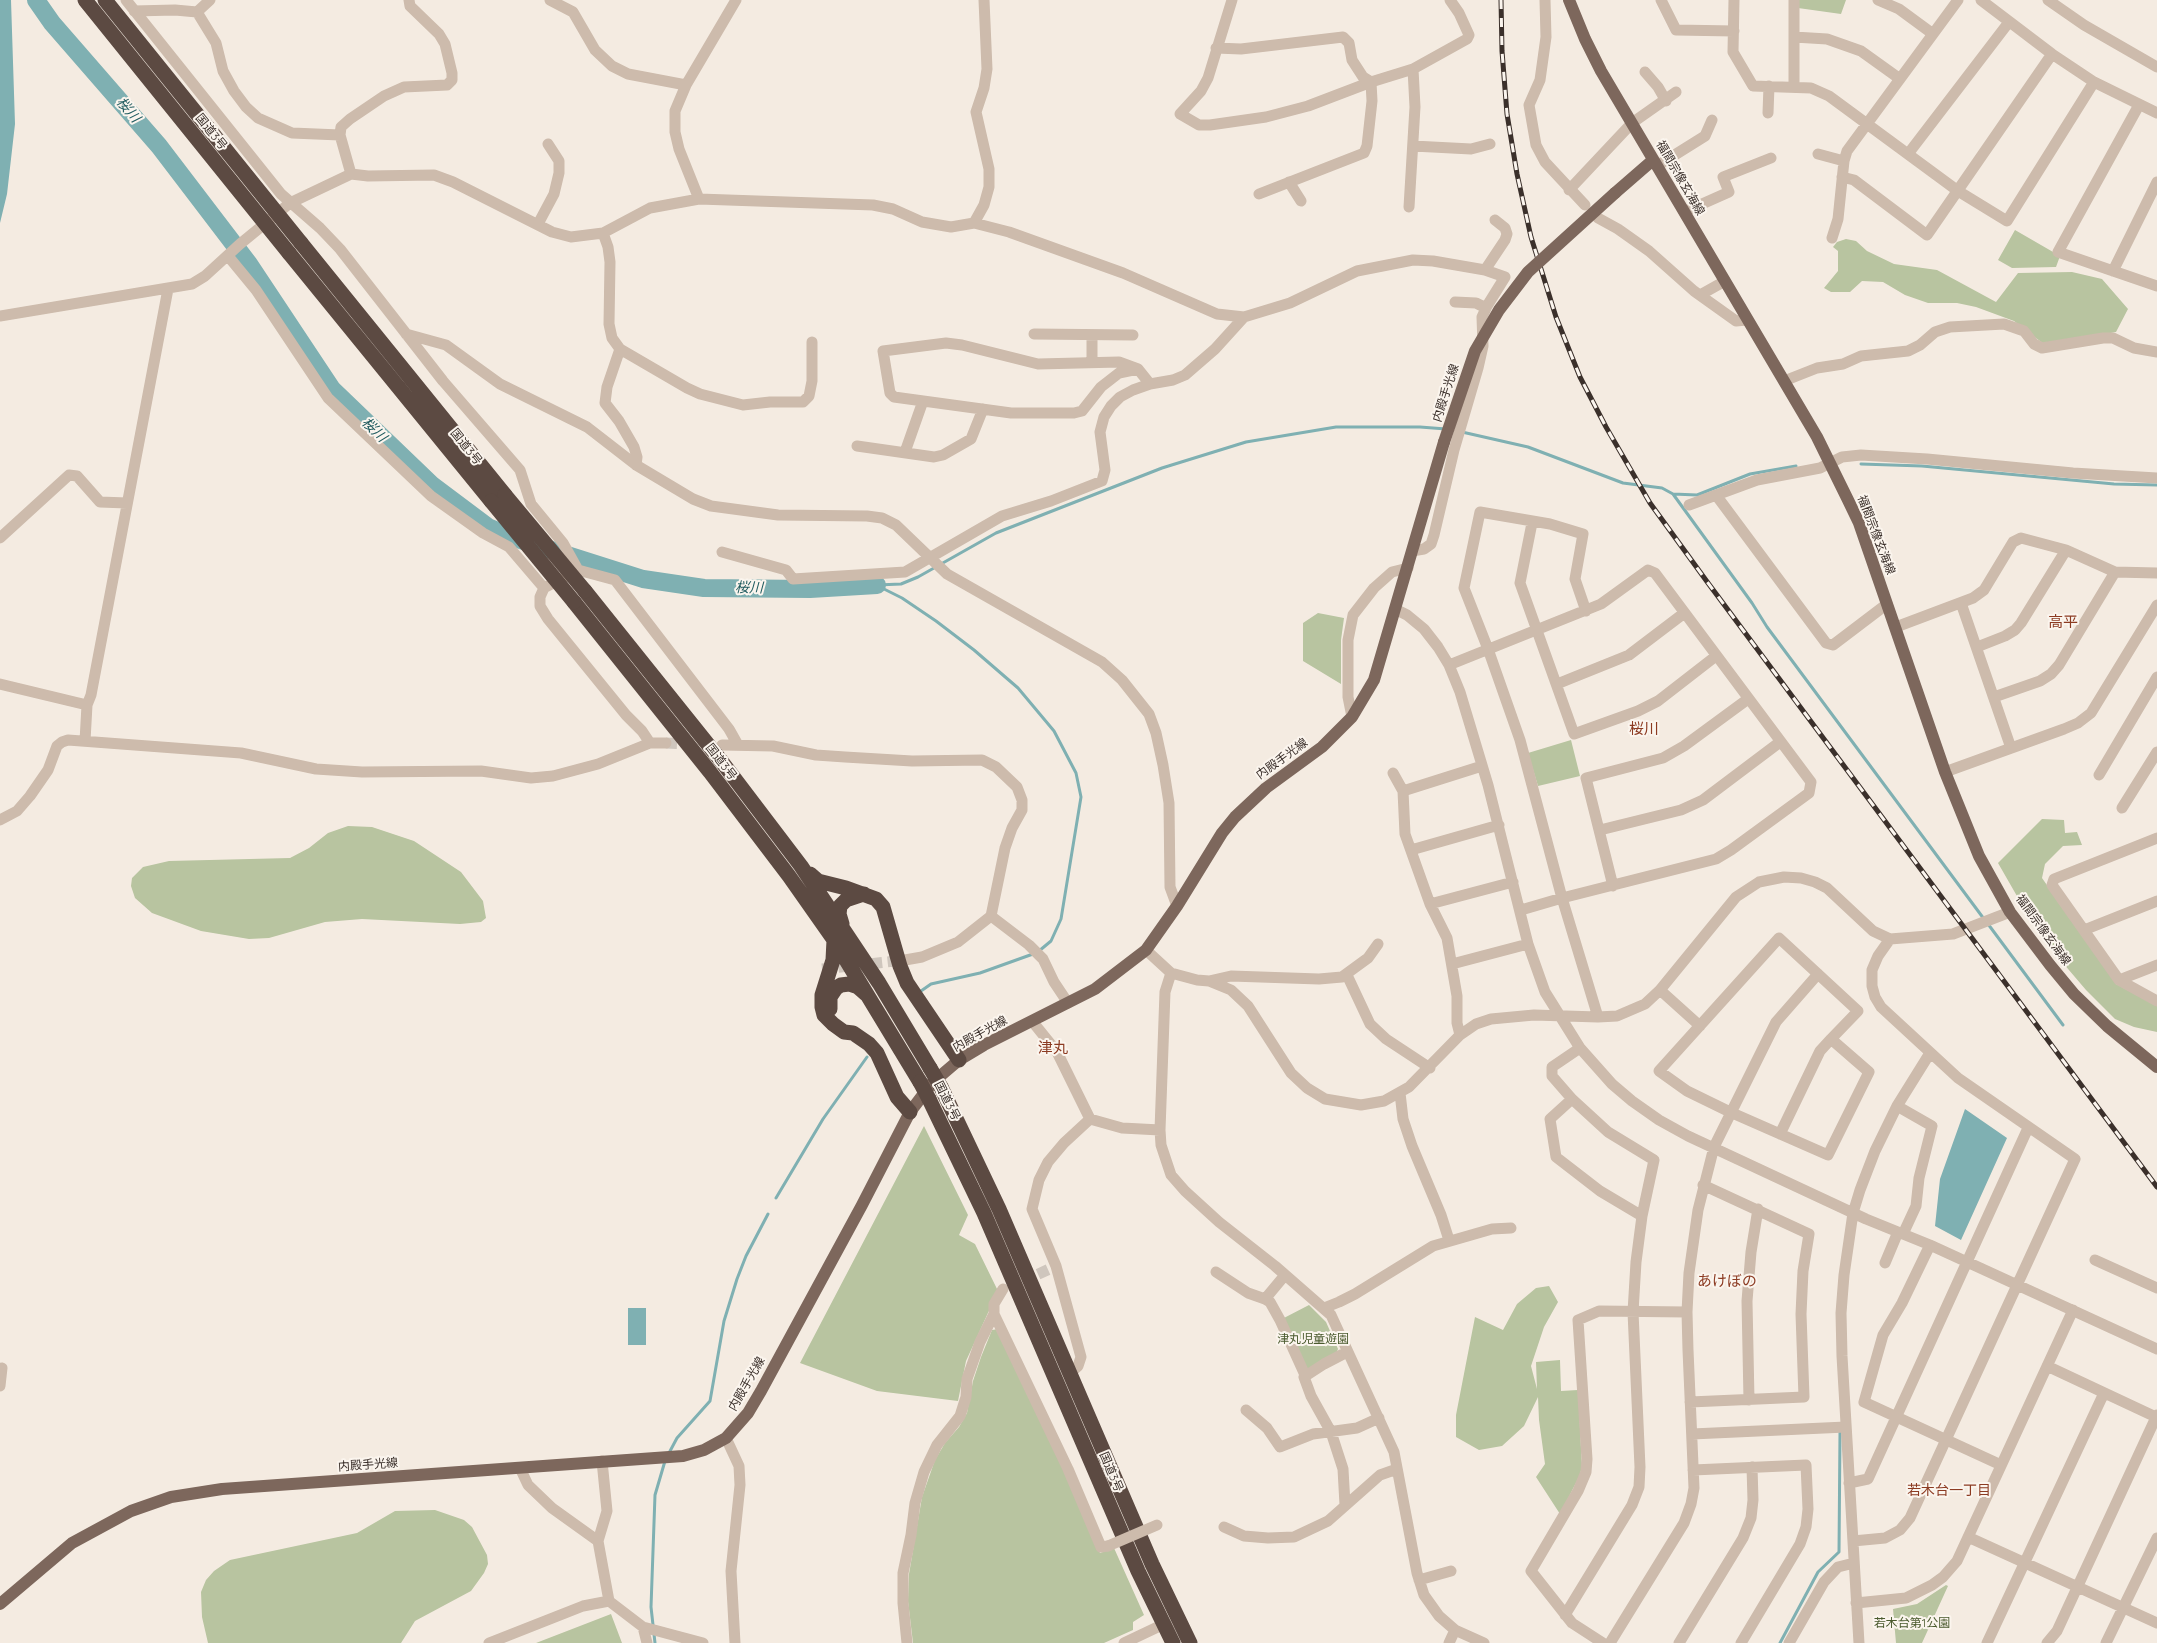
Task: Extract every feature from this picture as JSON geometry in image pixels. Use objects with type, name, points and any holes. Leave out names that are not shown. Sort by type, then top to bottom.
[{"type":"highway","name":"国道3号","points":[[85,0],[289,253],[498,498],[585,591],[722,762],[801,866],[843,927],[879,982],[941,1087],[999,1209],[1152,1564],[1190,1643]]},
{"type":"highway","name":"国道3号","points":[[105,0],[301,243],[498,498],[574,602],[710,772],[834,940],[870,997],[929,1099],[992,1231],[1114,1516],[1173,1643]]},
{"type":"highway","points":[[801,866],[818,882],[864,894],[876,899],[883,906],[900,966],[907,983],[959,1060]]},
{"type":"highway","points":[[843,927],[839,914],[840,906],[846,900],[864,894]]},
{"type":"highway","points":[[834,940],[833,960],[822,995],[822,1007],[824,1015],[833,1024],[844,1032],[853,1033]]},
{"type":"highway","points":[[870,997],[858,987],[849,984],[836,988],[830,997],[830,1008],[834,1015],[849,1026],[853,1033],[869,1044],[877,1053],[897,1097],[910,1112]]},
{"type":"main road","name":"福間宗像玄海線","points":[[1569,0],[1601,71],[1831,464],[1859,523],[1945,772],[1979,856],[2010,912],[2030,941],[2074,994],[2107,1026],[2157,1067]]},
{"type":"main road","name":"内殿手光線","points":[[0,1604],[72,1543],[130,1511],[171,1497],[222,1489],[683,1456],[704,1450],[726,1438],[748,1413],[762,1391],[910,1112],[932,1083],[959,1060],[984,1045],[1095,989],[1146,950],[1177,906],[1222,833],[1235,817],[1266,788],[1322,747],[1352,717],[1374,680],[1444,442],[1475,351],[1499,310],[1528,272],[1615,193],[1655,163]]},
{"type":"street","points":[[126,0],[281,194],[320,228],[340,249],[406,334],[520,470],[532,504],[563,543],[578,570]]},
{"type":"street","points":[[134,11],[176,10],[197,12],[210,0]]},
{"type":"street","points":[[351,174],[340,135],[341,127],[384,96],[404,87],[447,85],[452,80],[445,44],[439,34],[410,6],[409,0]]},
{"type":"street","points":[[550,0],[573,12],[595,50],[612,66],[628,74],[686,85]]},
{"type":"street","points":[[699,199],[679,149],[675,132],[675,111],[686,85],[736,0]]},
{"type":"street","points":[[974,223],[984,205],[989,188],[989,169],[976,112],[984,88],[987,69],[984,0]]},
{"type":"street","points":[[1232,0],[1205,84],[1180,114],[1198,125],[1210,126],[1266,117],[1308,106],[1413,69],[1467,40],[1468,35],[1460,13],[1450,0]]},
{"type":"street","points":[[1460,13],[1464,0]]},
{"type":"street","points":[[1545,0],[1546,37],[1540,80],[1529,105],[1536,145],[1545,162],[1585,205]]},
{"type":"street","points":[[1661,0],[1676,30],[1734,31]]},
{"type":"street","points":[[1734,0],[1733,52],[1753,86],[1811,88],[1829,96],[1958,191],[2008,221],[2094,82]]},
{"type":"street","points":[[1794,0],[1794,87]]},
{"type":"street","points":[[1878,0],[1899,9],[1933,34]]},
{"type":"street","points":[[1832,238],[1838,219],[1844,161],[1853,141],[1958,0]]},
{"type":"street","points":[[1981,0],[2052,54],[2094,82],[2157,113]]},
{"type":"street","points":[[2048,0],[2084,25],[2157,67]]},
{"type":"street","points":[[197,12],[216,43],[223,71],[234,91],[252,112],[272,125],[292,133],[340,135]]},
{"type":"street","points":[[1908,154],[2009,22]]},
{"type":"street","points":[[1216,48],[1241,49],[1343,37],[1348,43],[1352,60],[1363,77],[1372,82]]},
{"type":"street","points":[[1794,37],[1827,40],[1861,51],[1900,79]]},
{"type":"street","points":[[1842,177],[1854,180],[1928,235],[2052,54]]},
{"type":"street","points":[[1409,207],[1415,88],[1413,69]]},
{"type":"street","points":[[1645,72],[1658,87],[1666,101]]},
{"type":"street","points":[[1260,194],[1364,153],[1367,146],[1372,82]]},
{"type":"street","points":[[1768,113],[1769,86]]},
{"type":"street","points":[[1569,190],[1632,123],[1666,101],[1676,92]]},
{"type":"street","points":[[2139,105],[2058,252],[2157,286]]},
{"type":"street","points":[[1655,163],[1705,136],[1712,120]]},
{"type":"street","points":[[538,224],[554,194],[559,173],[559,161],[548,144]]},
{"type":"street","points":[[1413,146],[1471,149],[1490,144]]},
{"type":"street","points":[[1818,154],[1844,161]]},
{"type":"street","points":[[1684,212],[1729,192],[1723,178],[1771,158]]},
{"type":"street","points":[[0,316],[192,284],[205,276],[290,202],[351,174],[368,176],[434,175],[454,182],[552,232],[571,237],[603,232],[650,208],[699,199],[873,205],[893,209],[922,222],[951,228],[974,223],[1009,232],[1069,253],[1217,314],[1244,317],[1290,304],[1357,271],[1394,263],[1413,260],[1433,261],[1485,270],[1505,277],[1482,317],[1483,346],[1454,450],[1431,544],[1424,549],[1412,551]]},
{"type":"street","points":[[1289,182],[1301,202]]},
{"type":"street","points":[[2113,271],[2157,182]]},
{"type":"street","points":[[1598,218],[1618,229],[1649,251],[1700,295],[1736,321],[1747,320]]},
{"type":"street","points":[[1485,270],[1505,240],[1505,228],[1495,220]]},
{"type":"street","points":[[603,232],[610,262],[609,324],[612,338],[620,349],[700,394],[743,406],[770,402],[804,402],[809,396],[812,381],[812,342]]},
{"type":"street","points":[[233,251],[256,290],[328,398],[430,498],[483,534],[509,547],[544,588]]},
{"type":"street","points":[[1700,295],[1725,281]]},
{"type":"street","points":[[85,741],[87,705],[91,695],[168,289]]},
{"type":"street","points":[[1455,302],[1476,303],[1486,308]]},
{"type":"street","points":[[722,552],[786,570],[793,579],[905,572],[1002,516],[1051,501],[1102,481],[1105,470],[1100,432],[1104,417],[1120,397],[1150,384],[1173,380],[1185,375],[1215,349],[1244,317]]},
{"type":"street","points":[[1784,382],[1817,368],[1843,364],[1861,356],[1908,351],[1920,345],[1934,332],[1950,327],[2004,324],[2024,331],[2034,344],[2042,348],[2113,338],[2134,348],[2157,352]]},
{"type":"street","points":[[406,334],[446,345],[500,384],[587,427],[636,465],[693,499],[711,506],[778,514],[882,518],[896,525],[947,574],[1102,662],[1122,680],[1149,714],[1156,733],[1168,803],[1170,888],[1177,906]]},
{"type":"street","points":[[1034,334],[1133,335]]},
{"type":"street","points":[[1092,335],[1092,362]]},
{"type":"street","points":[[1138,369],[1119,373],[1101,387],[1082,412],[1011,413],[894,396],[890,393],[883,352],[946,343],[962,345],[1038,364],[1119,362],[1138,369],[1150,384]]},
{"type":"street","points":[[620,349],[607,387],[605,403],[619,421],[634,447],[637,457],[636,465]]},
{"type":"street","points":[[905,452],[923,401]]},
{"type":"street","points":[[857,446],[934,457],[944,455],[971,439],[983,409]]},
{"type":"street","points":[[1689,505],[1757,480],[1820,468],[1842,458],[1861,455],[1927,459],[2073,474],[2157,478]]},
{"type":"street","points":[[0,538],[69,475],[77,476],[100,502],[127,503]]},
{"type":"street","points":[[1716,495],[1826,643],[1833,645],[1887,604]]},
{"type":"street","points":[[1586,611],[1575,579],[1583,534],[1550,524],[1532,523],[1480,512],[1464,588],[1488,649],[1522,748],[1562,898],[1598,1017]]},
{"type":"street","points":[[1532,523],[1520,583],[1574,734],[1638,711],[1658,701],[1716,656]]},
{"type":"street","points":[[1896,627],[1973,598],[1984,590],[2013,542],[2021,538],[2066,550],[2115,572],[2157,573]]},
{"type":"street","points":[[1977,647],[2015,630],[2066,550]]},
{"type":"street","points":[[1352,717],[1348,697],[1348,640],[1353,615],[1374,588],[1392,572],[1408,568]]},
{"type":"street","points":[[650,743],[548,619],[540,606],[540,597],[544,588],[578,570],[615,580],[729,729],[738,745]]},
{"type":"street","points":[[1449,665],[1601,604],[1648,570],[1655,573],[1683,614],[1811,782],[1809,793],[1732,850],[1716,859],[1521,910]]},
{"type":"street","points":[[1994,697],[2040,681],[2051,674],[2059,665],[2115,572]]},
{"type":"street","points":[[1961,603],[2011,748]]},
{"type":"street","points":[[1945,772],[2064,729],[2078,723],[2091,713],[2157,605]]},
{"type":"street","points":[[1395,609],[1407,615],[1424,629],[1449,665],[1460,692],[1482,766],[1521,910],[1528,944],[1545,992],[1580,1048],[1612,1084],[1632,1102],[1659,1120],[1714,1147],[2157,1349]]},
{"type":"street","points":[[1557,684],[1629,655],[1683,614]]},
{"type":"street","points":[[2100,775],[2157,677]]},
{"type":"street","points":[[0,684],[87,705]]},
{"type":"street","points":[[1613,886],[1586,778],[1663,758],[1684,746],[1748,699]]},
{"type":"street","points":[[0,820],[17,811],[43,779],[57,746],[68,740],[240,753],[316,769],[362,772],[481,771],[531,778],[553,776],[598,764],[650,743],[666,743]]},
{"type":"street","points":[[1600,830],[1681,810],[1703,800],[1780,742]]},
{"type":"street","points":[[722,745],[773,746],[816,755],[855,758],[912,761],[982,760],[996,767],[1017,787],[1022,800],[1022,810],[1012,828],[1005,848],[991,916],[972,933],[958,942],[922,958],[905,960]]},
{"type":"street","points":[[2122,808],[2157,753]]},
{"type":"street","points":[[1403,791],[1482,766]]},
{"type":"street","points":[[1393,773],[1403,791],[1405,834],[1430,904],[1447,938],[1457,996],[1457,1023],[1460,1035]]},
{"type":"street","points":[[1411,850],[1499,825]]},
{"type":"street","points":[[2157,838],[2054,879],[2052,885],[2119,980],[2157,1001]]},
{"type":"street","points":[[1209,981],[1231,990],[1248,1006],[1292,1073],[1307,1088],[1325,1099],[1361,1105],[1384,1100],[1410,1087],[1460,1035],[1476,1024],[1507,1016],[1617,1016],[1645,1004],[1660,990],[1736,897],[1753,885],[1772,878],[1801,878],[1827,888],[1873,931],[1890,939],[1953,934],[2010,912]]},
{"type":"street","points":[[1430,904],[1513,882]]},
{"type":"street","points":[[2084,930],[2157,901]]},
{"type":"street","points":[[991,916],[1029,945],[1043,959],[1054,982],[1068,1003]]},
{"type":"street","points":[[1780,1134],[1820,1050],[1858,1011],[1779,938],[1659,1071],[1687,1091],[1730,1112],[1780,1134],[1828,1155],[1869,1072],[1831,1039]]},
{"type":"street","points":[[1853,1541],[1884,1538],[1900,1530],[1910,1518],[2075,1159],[1958,1078],[1881,1007],[1875,997],[1872,986],[1872,970],[1878,956],[1890,939]]},
{"type":"street","points":[[1146,950],[1171,973],[1197,980],[1209,981],[1232,976],[1319,979],[1346,975],[1368,958],[1378,944]]},
{"type":"street","points":[[1452,964],[1528,944]]},
{"type":"street","points":[[2119,980],[2157,965]]},
{"type":"street","points":[[1171,973],[1165,992],[1160,1130],[1165,1161],[1176,1180],[1220,1222],[1324,1308],[1334,1320],[1394,1452],[1419,1580],[1429,1602],[1439,1616],[1455,1630],[1484,1643]]},
{"type":"street","points":[[1610,1643],[1684,1523],[1692,1504],[1694,1488],[1686,1312],[1692,1241],[1703,1185],[1714,1147],[1776,1022],[1818,974]]},
{"type":"street","points":[[1346,975],[1370,1024],[1386,1040],[1430,1068]]},
{"type":"street","points":[[1660,990],[1700,1026]]},
{"type":"street","points":[[1032,1021],[1056,1052],[1090,1119],[1122,1128],[1160,1130]]},
{"type":"street","points":[[1565,1615],[1632,1505],[1639,1487],[1640,1467],[1633,1312],[1636,1262],[1642,1216],[1654,1160],[1608,1132],[1572,1099],[1552,1076],[1552,1067],[1580,1048]]},
{"type":"street","points":[[1859,1643],[1841,1313],[1844,1275],[1853,1212],[1875,1151],[1897,1106],[1930,1053]]},
{"type":"street","points":[[1400,1093],[1403,1119],[1412,1146],[1441,1215],[1448,1240]]},
{"type":"street","points":[[1572,1099],[1550,1119],[1556,1157],[1600,1191],[1642,1216]]},
{"type":"street","points":[[1885,1263],[1916,1206],[1920,1178],[1932,1126],[1897,1106]]},
{"type":"street","points":[[1070,1373],[1078,1366],[1081,1357],[1056,1266],[1032,1209],[1039,1180],[1048,1162],[1064,1143],[1090,1119]]},
{"type":"street","points":[[1850,1483],[1868,1480],[2028,1128]]},
{"type":"street","points":[[1690,1402],[1804,1397],[1801,1314],[1803,1271],[1809,1234],[1703,1185]]},
{"type":"street","points":[[1750,1400],[1746,1301],[1758,1209]]},
{"type":"street","points":[[1324,1308],[1339,1302],[1433,1246],[1448,1240],[1492,1229],[1511,1228]]},
{"type":"street","points":[[1930,1245],[1902,1303],[1883,1335],[1864,1402],[2001,1465]]},
{"type":"street","points":[[2095,1260],[2157,1288]]},
{"type":"street","points":[[1216,1272],[1248,1293],[1270,1302],[1280,1320],[1305,1375],[1311,1396],[1331,1432],[1343,1469],[1345,1505]]},
{"type":"street","points":[[1265,1299],[1285,1275]]},
{"type":"street","points":[[1003,1289],[994,1304],[994,1314],[1068,1469],[1101,1547],[1108,1546],[1157,1525]]},
{"type":"street","points":[[1856,1602],[1906,1598],[1921,1592],[1948,1572],[1957,1561],[2073,1310]]},
{"type":"street","points":[[1603,1643],[1572,1623],[1531,1571],[1578,1491],[1586,1472],[1587,1449],[1578,1320],[1599,1311],[1686,1312]]},
{"type":"street","points":[[908,1643],[903,1603],[904,1573],[912,1535],[915,1503],[924,1472],[937,1445],[960,1416],[966,1397],[967,1379],[980,1342],[994,1314]]},
{"type":"street","points":[[1305,1375],[1347,1352]]},
{"type":"street","points":[[2047,1366],[2157,1416],[2057,1632],[2047,1643]]},
{"type":"street","points":[[0,1386],[2,1368]]},
{"type":"street","points":[[1987,1643],[2104,1393]]},
{"type":"street","points":[[1246,1410],[1267,1428],[1280,1447],[1313,1434],[1357,1428],[1379,1418]]},
{"type":"street","points":[[1692,1434],[1846,1427]]},
{"type":"street","points":[[726,1438],[739,1466],[740,1485],[730,1571],[735,1643]]},
{"type":"street","points":[[602,1461],[607,1511],[598,1541],[609,1601],[643,1627],[702,1643]]},
{"type":"street","points":[[1693,1470],[1806,1465],[1808,1509],[1806,1527],[1800,1544],[1741,1643]]},
{"type":"street","points":[[1679,1643],[1743,1538],[1751,1518],[1753,1500],[1752,1467]]},
{"type":"street","points":[[520,1468],[528,1484],[552,1508],[598,1541]]},
{"type":"street","points":[[1224,1527],[1244,1536],[1268,1538],[1294,1537],[1328,1521],[1385,1472],[1397,1468]]},
{"type":"street","points":[[1968,1537],[2157,1623]]},
{"type":"street","points":[[2106,1643],[2157,1538]]},
{"type":"street","points":[[1789,1643],[1824,1582],[1838,1567],[1854,1563]]},
{"type":"street","points":[[1419,1580],[1451,1571]]},
{"type":"street","points":[[490,1643],[583,1606],[609,1601]]},
{"type":"street","points":[[1124,1643],[1164,1624]]},
{"type":"street","points":[[643,1627],[647,1643]]},
{"type":"street","points":[[1449,1643],[1455,1630]]},
{"type":"green space","points":[[1798,0],[1846,0],[1841,14],[1798,8]]},
{"type":"green space","points":[[2015,230],[2060,256],[2056,267],[2012,268],[1998,260]]},
{"type":"green space","points":[[1846,239],[1856,241],[1867,251],[1894,264],[1937,270],[1996,302],[2018,273],[2072,272],[2102,279],[2128,309],[2116,332],[2045,345],[2014,321],[1976,307],[1957,303],[1928,303],[1905,295],[1883,282],[1862,281],[1850,292],[1831,292],[1824,288],[1838,271],[1838,251],[1833,247],[1837,242]]},
{"type":"green space","points":[[1318,613],[1344,618],[1341,640],[1341,684],[1303,661],[1303,623]]},
{"type":"green space","points":[[1571,740],[1580,776],[1538,786],[1528,753]]},
{"type":"green space","points":[[2042,819],[2064,820],[2065,833],[2077,832],[2082,845],[2063,846],[2045,864],[2042,878],[2116,984],[2157,1006],[2157,1032],[2134,1027],[2115,1019],[2086,990],[2051,949],[2029,917],[1998,863]]},
{"type":"green space","points":[[348,826],[372,827],[414,841],[461,872],[483,901],[486,918],[481,922],[460,924],[362,919],[325,922],[269,938],[249,939],[201,931],[152,913],[135,898],[131,886],[132,878],[143,867],[169,861],[290,858],[309,848],[328,833]]},
{"type":"green space","points":[[924,1126],[968,1215],[959,1235],[975,1244],[998,1291],[966,1361],[958,1401],[877,1391],[800,1363]]},
{"type":"green space","points":[[1549,1286],[1558,1302],[1544,1327],[1531,1366],[1537,1389],[1536,1362],[1560,1360],[1561,1391],[1578,1390],[1582,1467],[1579,1477],[1560,1514],[1536,1477],[1545,1464],[1538,1397],[1524,1426],[1502,1446],[1479,1450],[1456,1437],[1456,1415],[1475,1317],[1503,1330],[1517,1304],[1536,1288]]},
{"type":"green space","name":"津丸児童遊園","points":[[1309,1305],[1326,1322],[1338,1349],[1336,1354],[1305,1371],[1282,1319]]},
{"type":"green space","points":[[998,1329],[1064,1468],[1100,1553],[1114,1548],[1144,1615],[1133,1622],[1133,1630],[1104,1643],[913,1643],[908,1601],[909,1574],[922,1497],[935,1460],[967,1413],[973,1381],[981,1357],[992,1330]]},
{"type":"green space","points":[[435,1510],[464,1520],[472,1527],[487,1555],[488,1564],[471,1591],[415,1621],[401,1643],[208,1643],[202,1617],[201,1592],[206,1580],[214,1571],[230,1560],[357,1533],[395,1511]]},
{"type":"green space","name":"若木台第1公園","points":[[1946,1585],[1948,1586],[1922,1643],[1896,1643],[1893,1609],[1917,1604]]},
{"type":"green space","points":[[611,1614],[622,1643],[536,1643]]},
{"type":"water","points":[[0,0],[11,0],[15,124],[7,194],[0,223]]},
{"type":"water","points":[[1965,1109],[2007,1138],[1961,1240],[1935,1226],[1940,1179]]},
{"type":"water","points":[[628,1308],[646,1308],[646,1345],[628,1345]]},
{"type":"waterway","name":"桜川","points":[[36,0],[52,23],[159,146],[249,264],[332,389],[432,485],[488,527],[514,538],[643,579],[704,588],[810,589],[877,585]]},
{"type":"waterway","points":[[877,585],[901,584],[918,577],[996,533],[1162,468],[1246,442],[1336,427],[1420,427],[1446,429]]},
{"type":"waterway","points":[[1462,432],[1528,447],[1623,483],[1662,488],[1673,494],[1697,495],[1750,474],[1796,466]]},
{"type":"waterway","points":[[1861,464],[1922,466],[2114,484],[2157,485]]},
{"type":"waterway","points":[[1673,494],[1752,603],[1767,627],[1984,919]]},
{"type":"waterway","points":[[878,586],[902,598],[936,621],[974,650],[1018,688],[1054,731],[1076,773],[1081,797],[1061,919],[1051,941],[1039,951]]},
{"type":"waterway","points":[[1988,924],[2063,1025]]},
{"type":"waterway","points":[[921,991],[931,984],[980,973],[1033,954]]},
{"type":"waterway","points":[[776,1198],[823,1119],[867,1057]]},
{"type":"waterway","points":[[669,1453],[677,1438],[710,1401],[724,1321],[737,1279],[746,1256],[768,1214]]},
{"type":"waterway","points":[[1780,1643],[1818,1572],[1839,1552],[1840,1432]]},
{"type":"waterway","points":[[655,1643],[651,1607],[655,1495],[665,1461]]},
{"type":"tunnel","points":[[666,743],[693,744]]},
{"type":"tunnel","points":[[822,969],[905,960]]},
{"type":"tunnel","points":[[1023,1281],[1056,1266]]},
{"type":"railway","points":[[1501,0],[1502,51],[1507,114],[1517,174],[1531,237],[1556,317],[1580,377],[1606,427],[1650,503],[2157,1187]]},
{"type":"district","name":"高平","points":[[2063,622]]},
{"type":"district","name":"桜川","points":[[1644,729]]},
{"type":"district","name":"津丸","points":[[1053,1048]]},
{"type":"district","name":"あけぼの","points":[[1727,1281]]},
{"type":"district","name":"若木台一丁目","points":[[1949,1491]]}]
